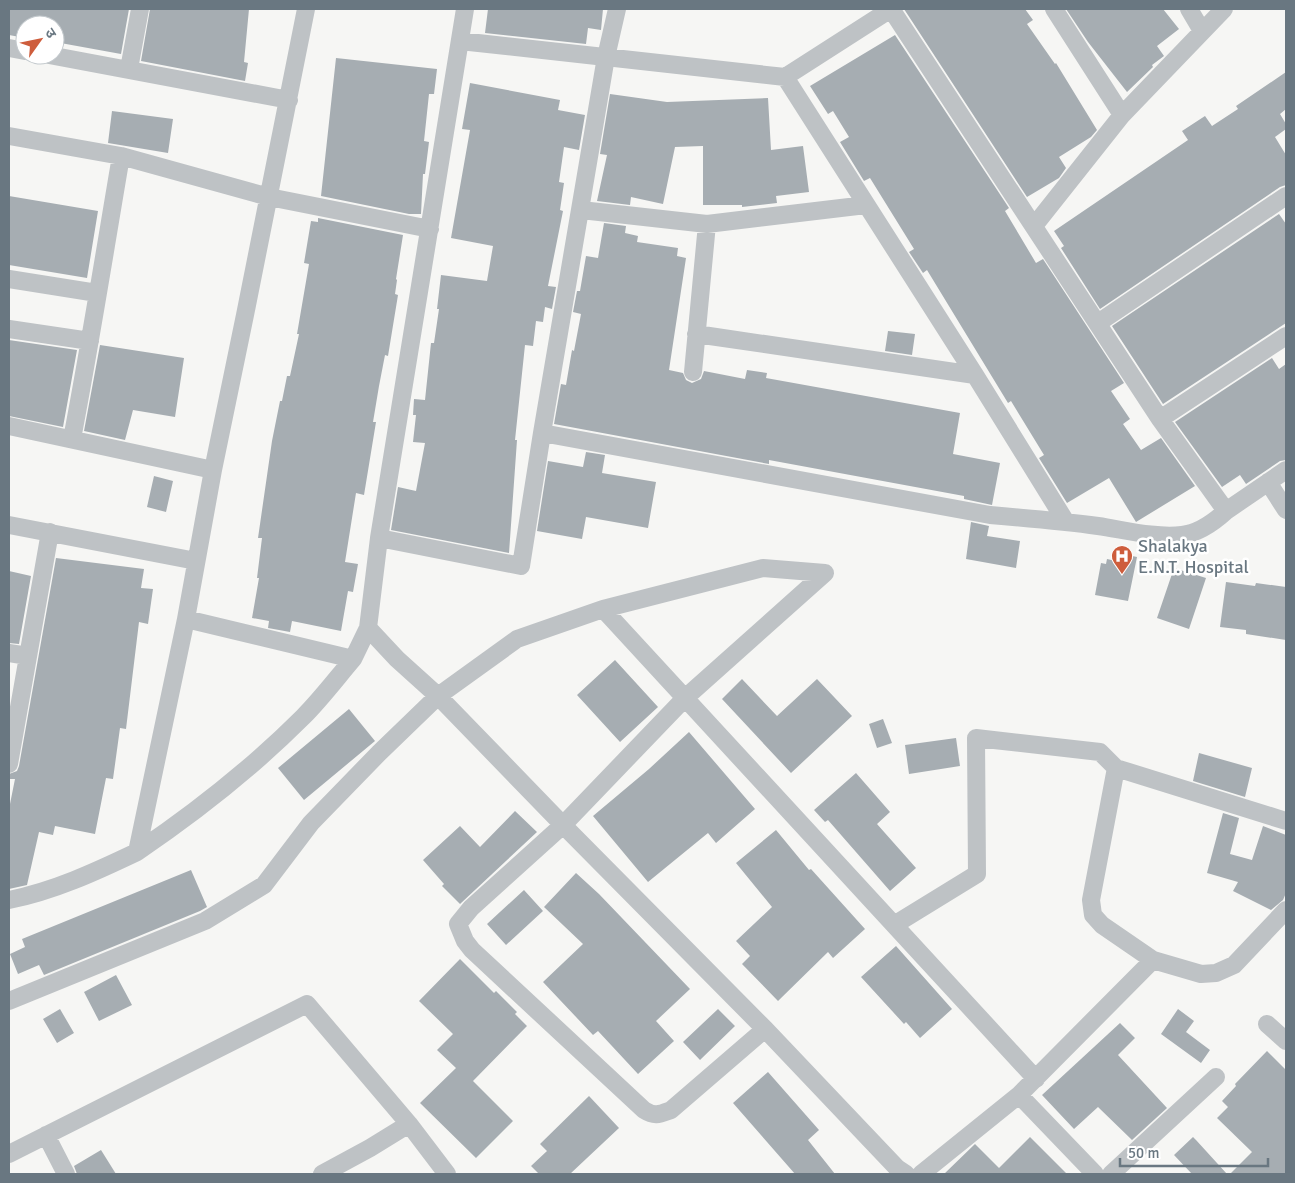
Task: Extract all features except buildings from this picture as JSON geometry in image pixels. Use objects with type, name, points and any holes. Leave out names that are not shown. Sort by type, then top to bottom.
[{"type":"street","points":[[130,70],[140,9]]},
{"type":"street","points":[[136,852],[186,619],[213,470],[306,9]]},
{"type":"street","points":[[9,900],[37,894],[93,873],[136,852],[183,820],[249,767],[304,716],[353,659],[368,628],[378,538],[465,9]]},
{"type":"street","points":[[378,538],[521,566],[606,58],[617,9]]},
{"type":"street","points":[[460,41],[785,77],[891,9],[1160,419],[1226,511]]},
{"type":"street","points":[[1054,9],[1122,115]]},
{"type":"street","points":[[1189,9],[1202,31]]},
{"type":"street","points":[[1034,226],[1122,115],[1224,9]]},
{"type":"street","points":[[65,58],[289,100]]},
{"type":"street","points":[[785,77],[975,375],[1066,522]]},
{"type":"street","points":[[9,136],[121,156],[269,197],[430,229]]},
{"type":"street","points":[[72,439],[121,156]]},
{"type":"street","points":[[1098,323],[1286,196]]},
{"type":"street","points":[[581,210],[707,224],[866,205]]},
{"type":"street","points":[[693,372],[707,224]]},
{"type":"street","points":[[9,279],[97,293]]},
{"type":"street","points":[[9,329],[90,341]]},
{"type":"street","points":[[696,334],[975,375]]},
{"type":"street","points":[[1160,419],[1286,336]]},
{"type":"street","points":[[9,426],[213,470]]},
{"type":"street","points":[[542,433],[990,515],[1066,522],[1166,535],[1184,534],[1201,529],[1286,470]]},
{"type":"street","points":[[1268,482],[1286,510]]},
{"type":"street","points":[[9,525],[196,561]]},
{"type":"street","points":[[9,764],[50,532]]},
{"type":"street","points":[[9,1001],[205,921],[264,885],[311,823],[386,746],[434,693],[517,639],[602,608],[763,568],[825,573],[685,698],[563,825],[471,908],[458,924],[465,941],[472,950],[651,1115],[671,1110],[765,1029]]},
{"type":"street","points":[[602,608],[1036,1078]]},
{"type":"street","points":[[186,619],[353,659]]},
{"type":"street","points":[[368,628],[765,1029],[897,1172]]},
{"type":"street","points":[[9,653],[28,656]]},
{"type":"street","points":[[894,925],[977,874],[976,738],[1100,752],[1116,768],[1286,821]]},
{"type":"street","points":[[1116,768],[1090,900],[1093,915],[1102,925],[1153,960],[1201,974],[1216,973],[1234,965],[1286,910]]},
{"type":"street","points":[[922,1174],[1019,1095],[1153,960]]},
{"type":"street","points":[[9,1154],[307,1004],[409,1124],[447,1174]]},
{"type":"street","points":[[1267,1024],[1286,1041]]},
{"type":"street","points":[[1111,1174],[1216,1077]]},
{"type":"street","points":[[1019,1095],[1095,1174]]},
{"type":"street","points":[[322,1174],[409,1124]]},
{"type":"street","points":[[46,1135],[66,1174]]},
{"type":"place","name":"Shalakya E.N.T. Hospital","points":[[1122,575]]}]
